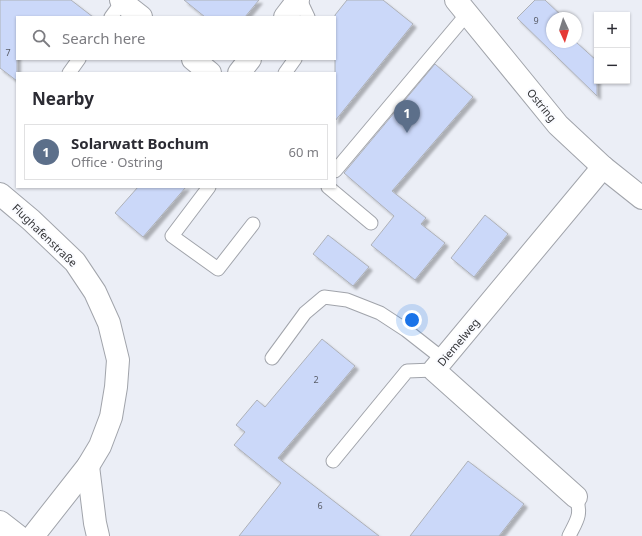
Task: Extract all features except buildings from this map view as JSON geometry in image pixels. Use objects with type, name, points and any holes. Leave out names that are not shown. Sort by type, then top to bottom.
[{"type":"street","points":[[286,16],[299,0]]},
{"type":"street","points":[[118,6],[139,16]]},
{"type":"street","name":"Ostring","points":[[462,7],[558,126],[603,167],[642,198]]},
{"type":"street","points":[[194,60],[209,72]]},
{"type":"street","points":[[240,72],[249,60]]},
{"type":"street","name":"Diemelweg","points":[[576,498],[439,364],[603,167]]},
{"type":"street","name":"Flughafenstraße","points":[[0,194],[31,220],[75,262],[95,292],[109,323],[118,360],[116,387],[111,417],[100,446],[88,466],[33,536]]},
{"type":"street","points":[[88,466],[98,536]]},
{"type":"street","points":[[0,522],[18,536]]},
{"type":"lane","points":[[299,0],[307,16]]},
{"type":"lane","points":[[336,170],[462,7]]},
{"type":"lane","points":[[70,72],[78,60]]},
{"type":"lane","points":[[286,72],[294,60]]},
{"type":"lane","points":[[207,188],[172,236],[218,269],[253,224]]},
{"type":"lane","points":[[329,188],[371,222]]},
{"type":"lane","points":[[272,358],[304,313],[324,297],[347,300],[380,314],[406,330],[439,364]]},
{"type":"lane","points":[[333,461],[407,371],[439,364]]},
{"type":"lane","points":[[569,536],[578,519],[580,509],[576,498]]},
{"type":"place","name":"Solarwatt Bochum","points":[[407,133]]}]
